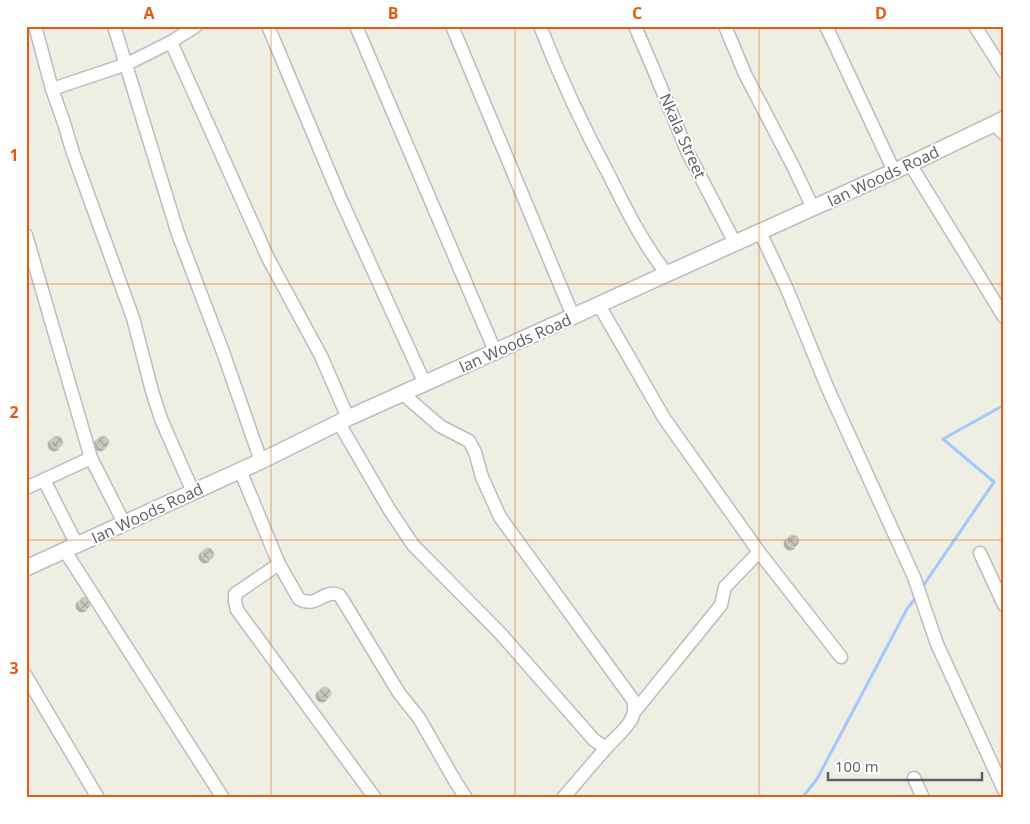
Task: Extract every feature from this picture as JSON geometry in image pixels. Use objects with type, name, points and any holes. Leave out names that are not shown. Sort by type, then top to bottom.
[{"type":"street","points":[[35,26],[52,89],[73,153],[133,318],[161,419],[193,492]]},
{"type":"street","points":[[114,26],[178,234],[220,344],[261,461]]},
{"type":"street","points":[[52,89],[127,64],[171,42],[196,26]]},
{"type":"street","points":[[268,26],[341,200],[425,384]]},
{"type":"street","points":[[356,26],[495,351]]},
{"type":"street","points":[[452,26],[573,316]]},
{"type":"street","points":[[540,26],[590,141],[640,235],[667,274]]},
{"type":"street","name":"Nkala Street","points":[[635,26],[656,72],[688,153],[735,243]]},
{"type":"street","points":[[725,26],[745,74],[793,166],[812,208]]},
{"type":"street","points":[[826,26],[894,171]]},
{"type":"street","points":[[975,26],[1004,72]]},
{"type":"street","points":[[171,42],[253,226],[321,356],[344,420],[389,509],[413,545],[500,633],[591,736],[606,748]]},
{"type":"street","name":"Ian Woods Road","points":[[26,568],[261,461],[344,420],[495,351],[894,171],[1000,126]]},
{"type":"street","points":[[910,164],[1004,317]]},
{"type":"street","points":[[760,232],[787,289],[828,389],[911,569],[937,644],[1004,790]]},
{"type":"street","points":[[26,235],[91,458],[124,523]]},
{"type":"street","points":[[599,305],[664,418],[759,552],[841,657]]},
{"type":"street","points":[[403,394],[440,426],[469,441],[475,452],[482,477],[500,517],[633,700],[635,712]]},
{"type":"street","points":[[26,488],[91,458]]},
{"type":"street","points":[[240,470],[279,564],[299,599],[305,602],[312,602],[330,593],[339,595],[399,693],[420,718],[466,798]]},
{"type":"street","points":[[44,480],[71,548],[223,798]]},
{"type":"street","points":[[563,798],[633,718],[635,712],[722,605],[725,587],[759,552]]},
{"type":"street","points":[[980,553],[1004,605]]},
{"type":"street","points":[[279,564],[235,594],[237,610],[375,798]]},
{"type":"street","points":[[26,676],[98,798]]},
{"type":"street","points":[[914,778],[923,798]]},
{"type":"building","points":[[57,436],[63,442],[57,448],[51,442]]},
{"type":"building","points":[[103,436],[109,442],[103,448],[97,442]]},
{"type":"building","points":[[793,535],[799,541],[793,547],[787,541]]},
{"type":"building","points":[[208,548],[214,554],[208,560],[202,554]]},
{"type":"building","points":[[85,597],[91,603],[85,609],[79,603]]},
{"type":"building","points":[[325,687],[331,693],[325,699],[319,693]]},
{"type":"waterway","points":[[921,589],[994,482],[943,439],[1004,405]]},
{"type":"waterway","points":[[802,798],[817,779],[907,609],[917,596]]}]
